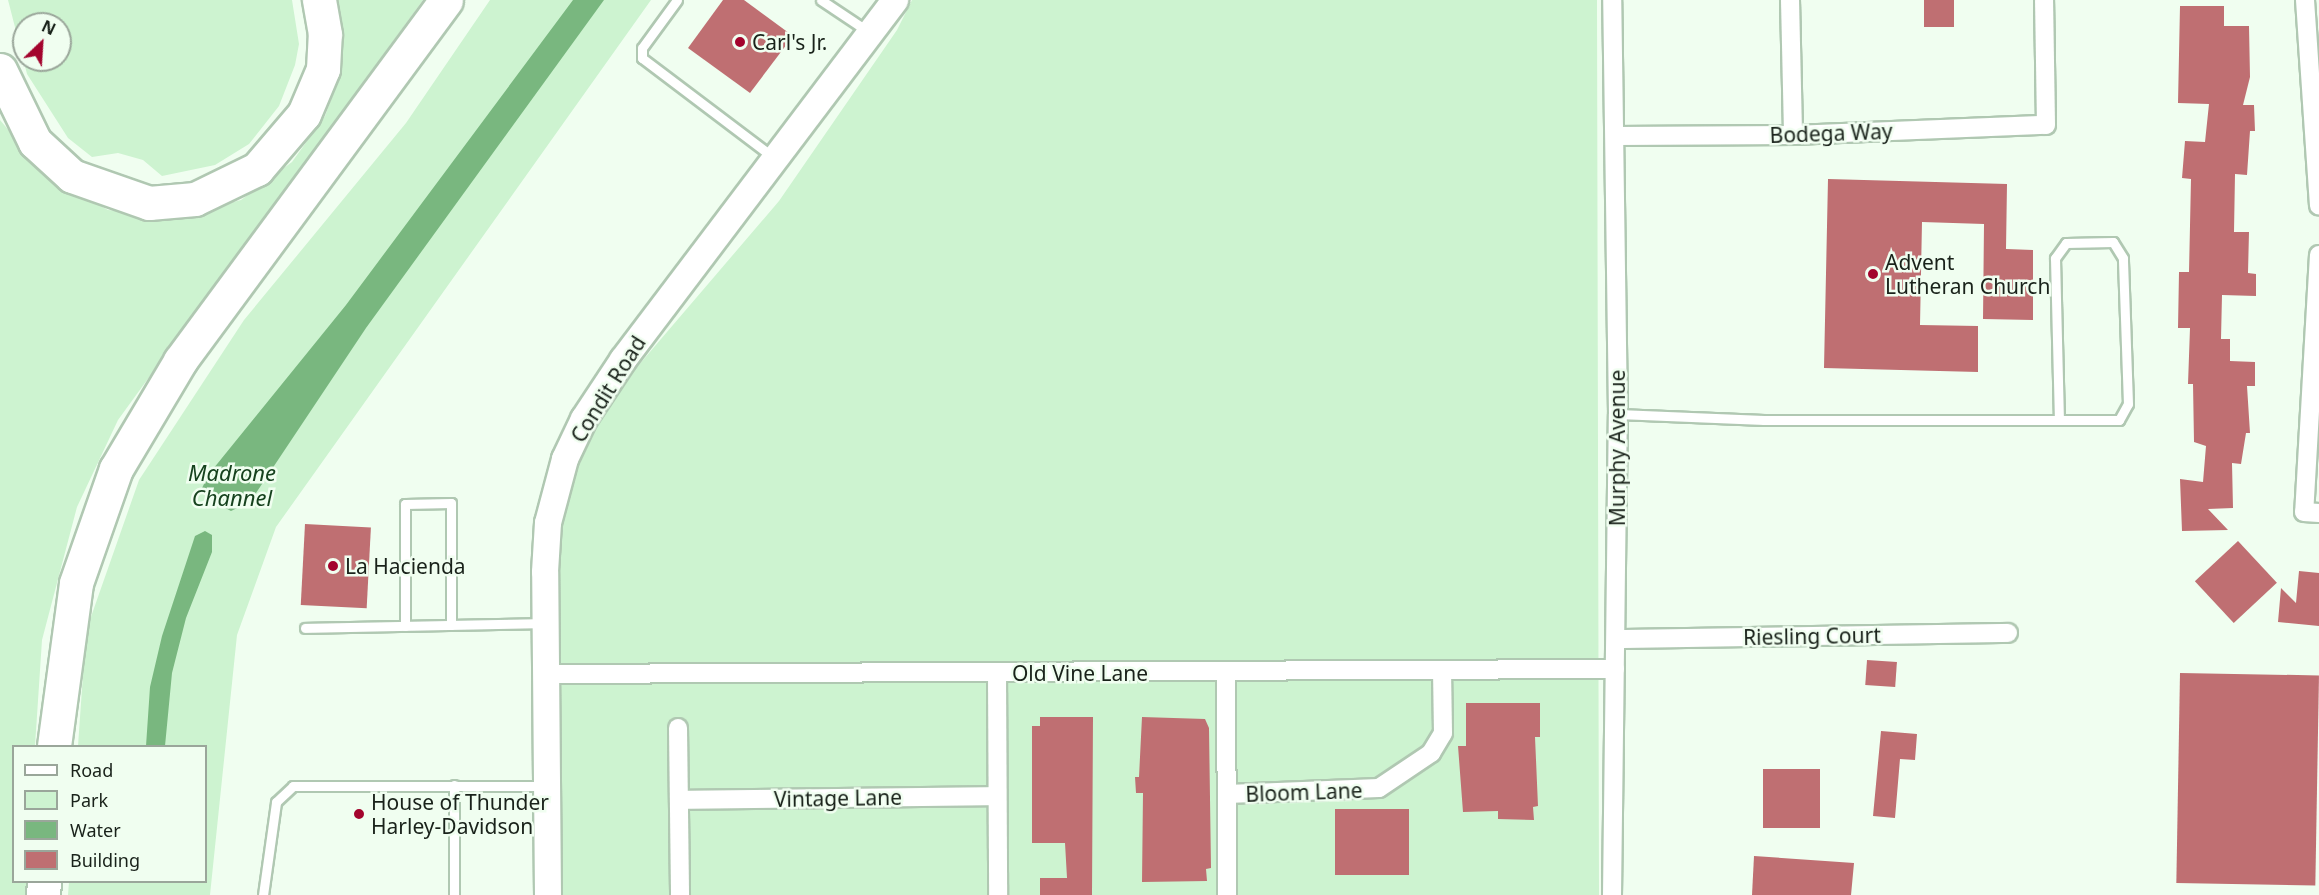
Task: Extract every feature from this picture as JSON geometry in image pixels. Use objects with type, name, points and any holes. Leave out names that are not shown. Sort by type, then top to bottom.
[{"type":"highway","points":[[0,70],[36,142],[72,176],[149,203],[195,199],[257,169],[304,114],[322,69],[325,34],[320,0]]},
{"type":"highway","points":[[54,745],[76,583],[116,469],[180,361],[447,0]]},
{"type":"street","name":"Condit Road","points":[[548,895],[545,623],[548,523],[565,459],[584,419],[773,157],[895,0]]},
{"type":"street","name":"Murphy Avenue","points":[[1612,0],[1616,136],[1618,414],[1617,639],[1612,895]]},
{"type":"street","points":[[1790,0],[1793,135]]},
{"type":"street","name":"Bodega Way","points":[[1616,136],[1793,135],[2046,125],[2044,0]]},
{"type":"street","points":[[2305,0],[2319,206]]},
{"type":"street","points":[[2312,513],[2319,255]]},
{"type":"street","name":"Riesling Court","points":[[1617,639],[2008,633]]},
{"type":"street","name":"Old Vine Lane","points":[[546,674],[1442,672],[1615,669]]},
{"type":"street","name":"Bloom Lane","points":[[1227,794],[1379,788],[1431,753],[1443,733],[1442,672]]},
{"type":"street","name":"Bloom Lane","points":[[1226,673],[1227,895]]},
{"type":"street","points":[[997,674],[998,895]]},
{"type":"street","points":[[678,728],[680,895]]},
{"type":"street","name":"Vintage Lane","points":[[679,800],[997,796]]},
{"type":"lane","points":[[677,0],[642,48],[642,58],[773,157]]},
{"type":"lane","points":[[821,0],[869,32]]},
{"type":"lane","points":[[1618,414],[1764,420],[2059,420],[2119,420],[2125,416],[2123,258],[2113,242],[2066,243],[2055,258],[2059,420]]},
{"type":"lane","points":[[405,626],[405,504],[451,503],[452,625]]},
{"type":"lane","points":[[305,628],[545,623]]},
{"type":"lane","points":[[454,785],[454,895]]},
{"type":"lane","points":[[264,895],[276,802],[292,786],[547,786]]},
{"type":"green space","points":[[8,0],[292,0],[299,44],[295,65],[279,106],[249,144],[215,165],[162,176],[143,160],[118,153],[92,157],[68,138],[26,72],[72,72],[72,12],[12,12],[12,16]]},
{"type":"green space","points":[[338,0],[423,0],[118,420],[77,507],[42,640],[35,745],[12,745],[12,883],[27,883],[26,895],[0,895],[0,120],[48,177],[108,210],[181,216],[241,200],[292,162],[325,116],[339,78],[343,40]]},
{"type":"green space","points":[[490,0],[651,0],[276,527],[237,635],[210,895],[68,895],[69,883],[207,883],[207,745],[78,745],[86,631],[139,480],[244,320],[406,123]]},
{"type":"green space","points":[[912,0],[1597,0],[1599,895],[559,895],[550,538],[602,408],[779,201],[897,30]]},
{"type":"water","name":"Madrone Channel","points":[[573,0],[604,0],[366,328],[250,502],[231,511],[210,500],[202,488],[209,474],[346,305]]},
{"type":"water","name":"Madrone Channel","points":[[205,531],[212,535],[212,552],[186,618],[172,673],[165,745],[146,745],[150,687],[162,636],[195,536]]},
{"type":"building","name":"Carl's Jr.","points":[[723,0],[744,0],[793,36],[750,93],[688,48]]},
{"type":"building","points":[[1924,0],[1954,0],[1954,27],[1924,27]]},
{"type":"building","points":[[2180,6],[2224,6],[2224,26],[2249,26],[2250,77],[2243,105],[2254,105],[2255,131],[2250,131],[2247,175],[2235,174],[2234,232],[2249,232],[2248,273],[2256,274],[2256,296],[2222,295],[2221,339],[2230,339],[2230,361],[2255,362],[2255,386],[2247,386],[2250,433],[2246,433],[2241,464],[2232,463],[2233,508],[2208,509],[2228,530],[2182,531],[2180,479],[2203,482],[2206,446],[2194,442],[2193,384],[2188,384],[2190,328],[2178,328],[2179,272],[2189,272],[2191,179],[2182,178],[2185,141],[2205,142],[2209,104],[2178,103]]},
{"type":"building","name":"Advent Lutheran Church","points":[[1828,179],[2007,184],[2006,249],[2033,250],[2033,320],[1983,319],[1984,224],[1922,222],[1920,325],[1978,326],[1978,372],[1824,368]]},
{"type":"building","points":[[305,524],[371,527],[367,608],[301,605]]},
{"type":"building","points":[[2238,541],[2277,583],[2234,623],[2195,581]]},
{"type":"building","points":[[2299,571],[2319,573],[2319,626],[2278,622],[2281,588],[2296,603]]},
{"type":"building","points":[[1867,660],[1897,662],[1895,687],[1865,685]]},
{"type":"building","points":[[2180,673],[2319,675],[2315,885],[2176,883]]},
{"type":"building","points":[[1466,703],[1540,703],[1540,737],[1535,737],[1538,806],[1533,807],[1534,820],[1498,819],[1498,811],[1463,812],[1458,746],[1466,746]]},
{"type":"building","points":[[1040,717],[1093,717],[1092,895],[1040,895],[1040,878],[1067,878],[1065,843],[1032,843],[1032,726],[1040,726]]},
{"type":"building","points":[[1142,717],[1205,719],[1209,728],[1211,868],[1206,869],[1207,881],[1142,882],[1143,793],[1136,793],[1135,777],[1139,777]]},
{"type":"building","points":[[1881,731],[1917,734],[1915,760],[1900,759],[1895,818],[1873,816]]},
{"type":"building","points":[[1763,769],[1820,769],[1820,828],[1763,828]]},
{"type":"building","points":[[1335,809],[1409,809],[1409,875],[1335,875]]},
{"type":"building","points":[[1754,856],[1854,863],[1851,895],[1752,895]]},
{"type":"place","name":"Carl's Jr.","points":[[740,42]]},
{"type":"place","name":"Advent Lutheran Church","points":[[1873,274]]},
{"type":"place","name":"La Hacienda","points":[[333,566]]},
{"type":"place","name":"House of Thunder Harley-Davidson","points":[[359,814]]}]
